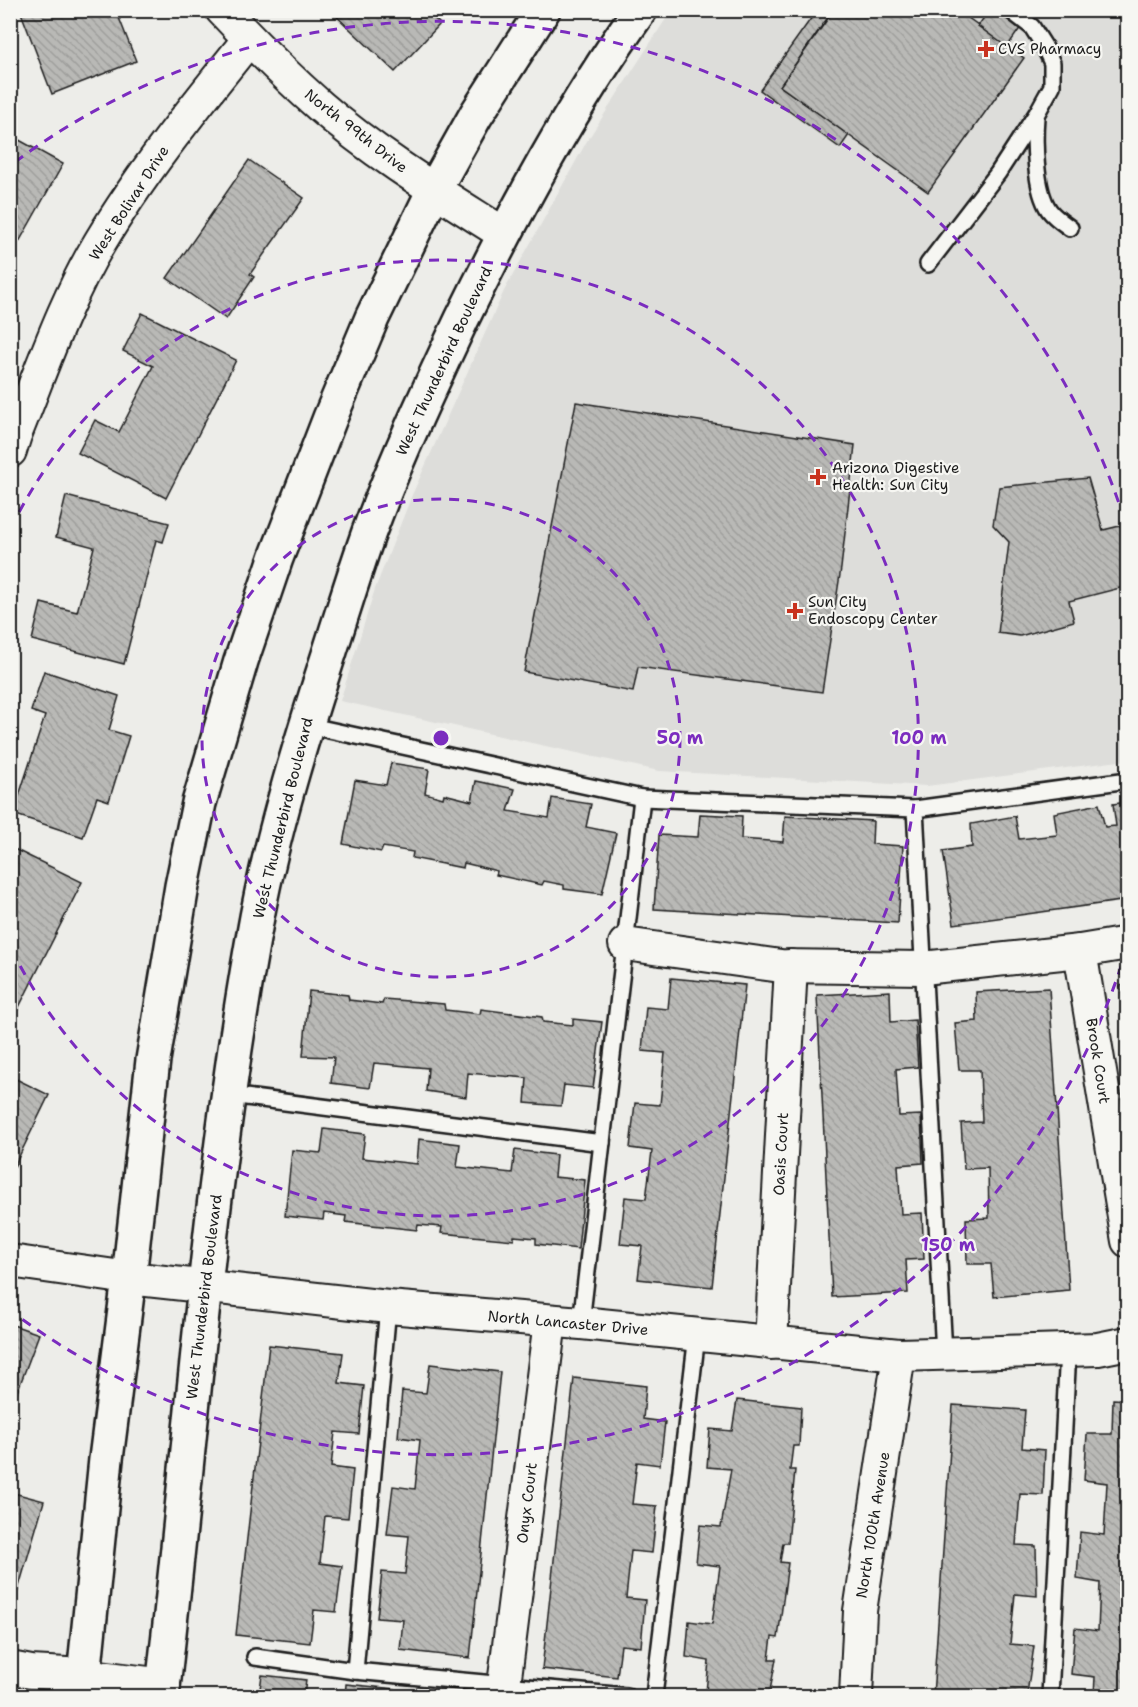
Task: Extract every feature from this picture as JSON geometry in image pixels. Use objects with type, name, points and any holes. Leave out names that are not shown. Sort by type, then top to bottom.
[{"type":"street","name":"North 99th Drive","points":[[222,10],[249,39],[321,107],[386,158],[504,234]]},
{"type":"street","points":[[83,1686],[106,1459],[153,1060],[182,886],[199,803],[241,661],[280,547],[372,318],[434,190],[476,115],[543,10]]},
{"type":"street","name":"West Thunderbird Boulevard","points":[[163,1690],[205,1287],[230,1095],[258,912],[288,785],[373,521],[434,378],[504,234],[611,51],[640,10]]},
{"type":"street","name":"West Bolivar Drive","points":[[10,451],[68,307],[99,244],[178,128],[249,39]]},
{"type":"street","points":[[625,944],[791,966],[923,968],[1080,951],[1128,943]]},
{"type":"street","name":"Brook Court","points":[[1080,951],[1128,1241]]},
{"type":"street","name":"Oasis Court","points":[[771,1342],[791,966]]},
{"type":"street","name":"North Lancaster Drive","points":[[10,1261],[129,1278],[388,1307],[581,1323],[899,1355],[1098,1349],[1128,1343]]},
{"type":"street","name":"Onyx Court","points":[[504,1685],[550,1321]]},
{"type":"street","name":"North 100th Avenue","points":[[856,1696],[860,1611],[899,1355]]},
{"type":"street","points":[[10,1668],[83,1686],[163,1690]]},
{"type":"lane","points":[[928,264],[998,173],[1052,86],[1052,63],[1032,27],[1010,10]]},
{"type":"lane","points":[[1037,113],[1035,151],[1044,202],[1050,212],[1070,228]]},
{"type":"lane","points":[[306,725],[642,798],[915,809],[1128,780]]},
{"type":"lane","points":[[581,1323],[642,798]]},
{"type":"lane","points":[[915,809],[944,1354]]},
{"type":"lane","points":[[230,1095],[602,1143]]},
{"type":"lane","points":[[355,1671],[388,1307]]},
{"type":"lane","points":[[654,1696],[697,1335]]},
{"type":"lane","points":[[1050,1696],[1068,1350]]},
{"type":"lane","points":[[255,1657],[355,1671],[626,1696]]},
{"type":"shaded area","points":[[671,11],[1127,11],[1127,760],[927,786],[659,771],[340,701],[375,589],[412,495],[504,291],[587,141]]},
{"type":"building","points":[[20,10],[90,10],[92,14],[102,10],[116,10],[136,61],[52,94]]},
{"type":"building","points":[[330,10],[426,10],[440,24],[395,72]]},
{"type":"building","points":[[817,10],[833,10],[780,86],[849,135],[840,148],[760,90]]},
{"type":"building","name":"CVS Pharmacy","points":[[834,10],[957,10],[1024,58],[928,192],[780,86]]},
{"type":"building","points":[[989,10],[998,10],[1021,27],[1007,47],[978,26]]},
{"type":"building","points":[[10,135],[63,164],[19,242],[10,237]]},
{"type":"building","points":[[249,160],[304,198],[250,274],[254,277],[226,319],[167,278]]},
{"type":"building","points":[[142,313],[236,360],[166,498],[78,453],[95,420],[119,432],[153,366],[123,351]]},
{"type":"building","points":[[576,402],[855,445],[841,568],[822,692],[638,667],[633,692],[524,672]]},
{"type":"building","points":[[1088,478],[1103,530],[1128,524],[1128,586],[1069,601],[1074,621],[1020,636],[998,633],[1009,542],[993,525],[999,487]]},
{"type":"building","points":[[66,496],[169,523],[163,542],[156,540],[124,664],[32,640],[41,603],[77,612],[94,547],[56,537]]},
{"type":"building","points":[[44,671],[119,696],[109,730],[129,736],[109,801],[97,797],[83,837],[13,814],[45,716],[31,711]]},
{"type":"building","points":[[391,763],[429,769],[425,793],[443,798],[444,794],[472,801],[476,781],[515,789],[508,811],[549,818],[552,798],[591,804],[586,827],[616,833],[602,894],[564,889],[564,885],[544,881],[542,885],[496,875],[497,871],[464,863],[463,868],[412,858],[413,852],[383,847],[381,852],[343,844],[355,780],[386,785]]},
{"type":"building","points":[[1128,802],[1128,900],[954,924],[943,851],[972,847],[971,824],[1015,816],[1019,839],[1057,835],[1054,813],[1099,804],[1105,827],[1116,826],[1113,804]]},
{"type":"building","points":[[700,814],[742,816],[741,839],[783,842],[785,816],[873,821],[872,844],[903,846],[898,923],[654,909],[659,835],[698,837]]},
{"type":"building","points":[[10,847],[82,882],[15,1015],[10,1013]]},
{"type":"building","points":[[671,978],[745,985],[712,1287],[638,1279],[642,1246],[620,1244],[625,1197],[646,1199],[652,1151],[630,1148],[635,1103],[660,1105],[665,1053],[642,1051],[646,1007],[668,1009]]},
{"type":"building","points":[[1128,984],[1128,1011],[1120,986]]},
{"type":"building","points":[[1049,988],[1069,1290],[994,1297],[991,1264],[967,1264],[966,1219],[989,1218],[988,1168],[964,1169],[961,1123],[982,1122],[980,1070],[959,1070],[955,1023],[977,1021],[976,992]]},
{"type":"building","points":[[309,991],[348,995],[349,1000],[382,1004],[384,999],[444,1004],[445,1010],[480,1014],[481,1009],[542,1017],[543,1022],[573,1025],[573,1019],[602,1022],[593,1088],[564,1085],[561,1106],[525,1103],[527,1078],[468,1073],[466,1097],[426,1091],[428,1068],[374,1063],[370,1088],[331,1083],[334,1057],[303,1056]]},
{"type":"building","points":[[890,991],[891,1022],[915,1020],[918,1067],[896,1069],[899,1116],[921,1115],[923,1163],[898,1165],[901,1214],[922,1213],[924,1259],[906,1260],[908,1293],[832,1297],[817,995]]},
{"type":"building","points":[[12,1077],[49,1095],[10,1175],[10,1080]]},
{"type":"building","points":[[324,1129],[365,1134],[362,1158],[417,1164],[419,1139],[460,1144],[457,1167],[512,1173],[515,1150],[556,1155],[554,1177],[585,1180],[578,1249],[536,1244],[536,1238],[514,1236],[514,1240],[441,1233],[442,1227],[418,1225],[417,1230],[345,1222],[346,1216],[324,1213],[323,1220],[285,1216],[292,1150],[321,1153]]},
{"type":"building","points":[[10,1324],[39,1334],[10,1411]]},
{"type":"building","points":[[269,1345],[343,1353],[339,1383],[364,1386],[359,1434],[335,1432],[331,1467],[353,1470],[348,1518],[325,1516],[320,1563],[342,1566],[336,1612],[314,1610],[310,1643],[236,1635]]},
{"type":"building","points":[[430,1364],[500,1372],[470,1658],[400,1650],[403,1620],[377,1618],[382,1572],[405,1574],[409,1536],[387,1534],[393,1486],[415,1489],[420,1440],[398,1437],[402,1391],[426,1393]]},
{"type":"building","points":[[574,1378],[646,1386],[643,1419],[665,1422],[660,1465],[637,1462],[632,1504],[657,1506],[652,1553],[631,1551],[626,1598],[645,1600],[641,1647],[621,1645],[617,1677],[542,1669]]},
{"type":"building","points":[[1113,1399],[1128,1400],[1128,1696],[1094,1696],[1095,1677],[1071,1674],[1075,1628],[1098,1631],[1100,1583],[1077,1579],[1080,1532],[1104,1535],[1107,1483],[1084,1480],[1087,1434],[1112,1434]]},
{"type":"building","points":[[737,1400],[801,1407],[799,1446],[793,1446],[790,1470],[795,1470],[788,1543],[783,1543],[780,1562],[788,1563],[778,1638],[772,1637],[769,1659],[776,1659],[769,1696],[706,1692],[709,1661],[686,1657],[689,1621],[712,1624],[720,1566],[696,1563],[700,1525],[721,1527],[731,1469],[707,1467],[710,1429],[732,1431]]},
{"type":"building","points":[[953,1405],[1025,1410],[1022,1448],[1045,1450],[1043,1495],[1020,1494],[1016,1545],[1036,1546],[1037,1596],[1015,1594],[1010,1644],[1034,1646],[1027,1694],[1007,1691],[1006,1696],[933,1696]]},
{"type":"building","points":[[10,1492],[44,1501],[11,1614],[10,1614]]},
{"type":"building","points":[[262,1675],[306,1680],[304,1696],[259,1696]]},
{"type":"building","points":[[346,1684],[395,1689],[394,1696],[345,1696]]},
{"type":"place","name":"CVS Pharmacy","points":[[986,49]]},
{"type":"place","name":"Arizona Digestive Health: Sun City","points":[[818,477]]},
{"type":"place","name":"Sun City Endoscopy Center","points":[[795,611]]}]
